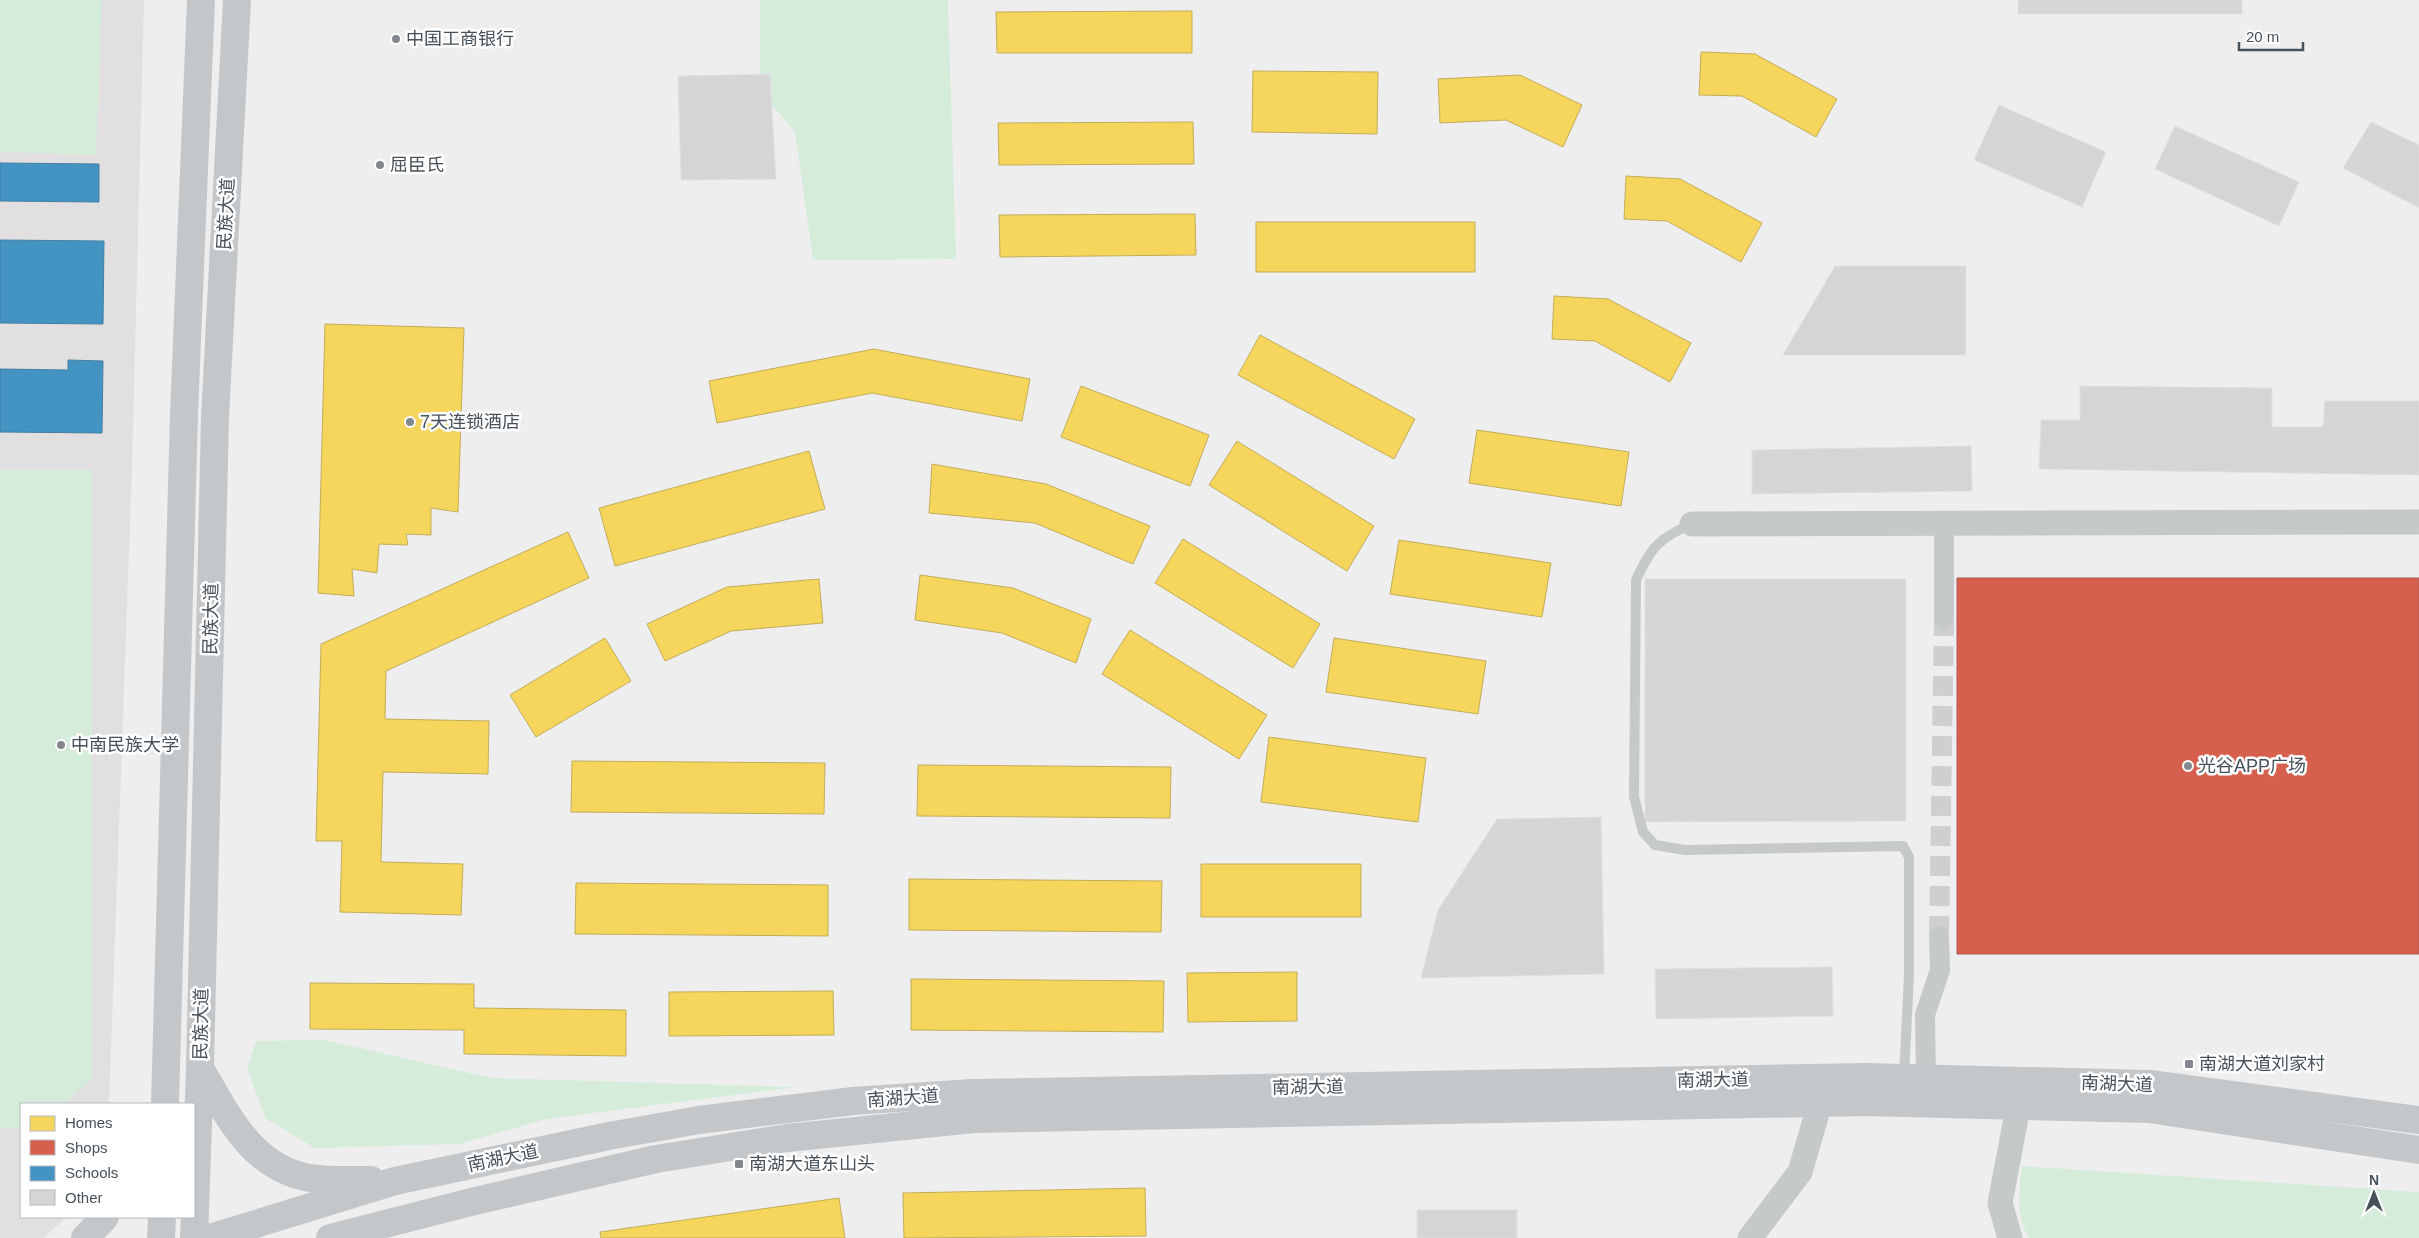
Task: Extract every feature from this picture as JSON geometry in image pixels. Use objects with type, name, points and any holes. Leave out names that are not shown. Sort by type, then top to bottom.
[{"type":"main road","name":"民族大道","points":[[165,1103],[184,414],[200,0]]},
{"type":"main road","name":"民族大道","points":[[195,1210],[215,417],[237,0]]},
{"type":"main road","points":[[200,1068],[244,1140],[259,1155],[279,1168],[309,1178],[395,1181]]},
{"type":"main road","name":"南湖大道","points":[[330,1238],[475,1201],[656,1159],[787,1138],[974,1118],[1820,1090],[1915,1078],[2149,1109],[2419,1150]]},
{"type":"main road","name":"南湖大道","points":[[210,1238],[395,1181],[526,1153],[699,1120],[873,1100],[972,1093],[1820,1090],[2021,1093],[2150,1084],[2419,1120]]},
{"type":"main road","points":[[85,1238],[104,1218]]},
{"type":"main road","points":[[161,1238],[162,1218]]},
{"type":"main road","name":"民族大道","points":[[194,1238],[195,1218]]},
{"type":"street","points":[[1692,524],[2419,522]]},
{"type":"street","points":[[1944,524],[1944,618]]},
{"type":"street","points":[[1915,1078],[1924,1015],[1940,970],[1939,936]]},
{"type":"street","points":[[1750,1238],[1800,1172],[1820,1090]]},
{"type":"street","points":[[2010,1238],[2000,1203],[2021,1093]]},
{"type":"lane","points":[[1692,524],[1670,533],[1649,552],[1636,580],[1634,797],[1643,832],[1655,846],[1685,850],[1903,846],[1910,857],[1910,975],[1915,1078]]},
{"type":"shaded area","name":"中南民族大学","points":[[0,0],[144,0],[132,468],[109,1103],[20,1103],[20,1218],[66,1218],[43,1238],[0,1238]]},
{"type":"green space","points":[[0,0],[102,0],[96,155],[0,152]]},
{"type":"green space","points":[[760,0],[948,0],[956,259],[813,260],[795,131],[760,92]]},
{"type":"green space","points":[[0,470],[92,470],[92,1079],[65,1103],[20,1103],[20,1128],[0,1128]]},
{"type":"green space","points":[[325,1040],[491,1078],[797,1087],[546,1119],[459,1144],[315,1148],[266,1119],[247,1069],[256,1041]]},
{"type":"green space","points":[[2022,1166],[2419,1192],[2419,1238],[2029,1238],[2022,1221],[2019,1203]]},
{"type":"building: Homes","points":[[1192,11],[1192,53],[997,53],[996,12]]},
{"type":"building: Homes","points":[[1701,52],[1755,54],[1837,99],[1816,137],[1742,96],[1699,95]]},
{"type":"building: Homes","points":[[1253,71],[1378,72],[1377,134],[1252,132]]},
{"type":"building: Homes","points":[[1520,75],[1582,105],[1563,147],[1506,120],[1440,123],[1438,79]]},
{"type":"building: Homes","points":[[1193,122],[1194,164],[999,165],[998,123]]},
{"type":"building: Homes","points":[[1626,176],[1680,179],[1762,223],[1741,262],[1667,221],[1624,219]]},
{"type":"building: Homes","points":[[1195,214],[1196,255],[1000,257],[999,215]]},
{"type":"building: Homes","points":[[1256,222],[1475,222],[1475,272],[1256,272]]},
{"type":"building: Homes","points":[[1554,296],[1608,299],[1691,343],[1670,382],[1595,341],[1552,339]]},
{"type":"building: Homes","points":[[325,324],[464,328],[458,512],[431,508],[431,535],[406,534],[408,545],[379,544],[377,573],[352,569],[354,596],[318,593]]},
{"type":"building: Homes","points":[[1260,335],[1415,419],[1394,459],[1238,375]]},
{"type":"building: Homes","points":[[874,349],[1030,379],[1022,421],[872,393],[717,423],[709,381]]},
{"type":"building: Homes","points":[[1081,386],[1209,435],[1190,486],[1061,437]]},
{"type":"building: Homes","points":[[1477,430],[1629,452],[1621,506],[1469,483]]},
{"type":"building: Homes","points":[[1237,441],[1374,526],[1347,571],[1209,485]]},
{"type":"building: Homes","points":[[809,451],[825,509],[615,566],[599,508]]},
{"type":"building: Homes","points":[[932,464],[1046,484],[1150,526],[1133,564],[1035,523],[929,513]]},
{"type":"building: Homes","points":[[568,532],[589,578],[386,671],[385,719],[489,721],[488,774],[383,772],[381,862],[463,864],[461,915],[340,912],[342,841],[316,841],[321,644]]},
{"type":"building: Homes","points":[[1183,539],[1320,624],[1293,668],[1155,583]]},
{"type":"building: Homes","points":[[1399,540],[1551,563],[1542,617],[1390,594]]},
{"type":"building: Homes","points":[[920,575],[1013,588],[1091,619],[1076,663],[1002,633],[915,620]]},
{"type":"building: Homes","points":[[819,579],[823,623],[731,631],[665,661],[647,624],[727,587]]},
{"type":"building: Homes","points":[[1130,630],[1267,715],[1239,759],[1102,674]]},
{"type":"building: Homes","points":[[605,638],[631,681],[536,737],[510,695]]},
{"type":"building: Homes","points":[[1334,638],[1486,661],[1478,714],[1326,692]]},
{"type":"building: Homes","points":[[1269,737],[1426,758],[1418,822],[1261,802]]},
{"type":"building: Homes","points":[[572,761],[825,763],[824,814],[571,812]]},
{"type":"building: Homes","points":[[918,765],[1171,767],[1170,818],[917,816]]},
{"type":"building: Homes","points":[[1201,864],[1361,864],[1361,917],[1201,917]]},
{"type":"building: Homes","points":[[909,879],[1162,881],[1161,932],[909,930]]},
{"type":"building: Homes","points":[[576,883],[828,885],[828,936],[575,934]]},
{"type":"building: Homes","points":[[1297,972],[1297,1021],[1188,1022],[1187,973]]},
{"type":"building: Homes","points":[[911,979],[1164,981],[1163,1032],[911,1030]]},
{"type":"building: Homes","points":[[310,983],[474,984],[474,1008],[626,1010],[626,1056],[464,1054],[464,1030],[310,1029]]},
{"type":"building: Homes","points":[[833,991],[834,1035],[669,1036],[669,992]]},
{"type":"building: Homes","points":[[1145,1188],[1146,1236],[904,1238],[903,1193]]},
{"type":"building: Homes","points":[[839,1198],[845,1238],[601,1238],[600,1232]]},
{"type":"building: Shops","name":"光谷APP广场","points":[[1957,578],[2419,578],[2419,954],[1957,954]]},
{"type":"building: Schools","points":[[0,163],[99,164],[99,202],[0,201]]},
{"type":"building: Schools","points":[[0,240],[104,241],[103,324],[0,323]]},
{"type":"building: Schools","points":[[68,360],[103,361],[102,433],[0,432],[0,369],[68,370]]},
{"type":"building: Other","points":[[2018,0],[2242,0],[2242,14],[2018,14]]},
{"type":"building: Other","points":[[770,74],[776,179],[681,180],[678,76]]},
{"type":"building: Other","points":[[1999,105],[2106,152],[2082,207],[1974,160]]},
{"type":"building: Other","points":[[2371,122],[2419,145],[2419,208],[2343,168]]},
{"type":"building: Other","points":[[2175,126],[2299,182],[2279,226],[2155,169]]},
{"type":"building: Other","points":[[1835,266],[1966,266],[1966,355],[1783,355]]},
{"type":"building: Other","points":[[2080,386],[2272,388],[2272,427],[2323,427],[2325,401],[2419,401],[2419,475],[2039,469],[2041,420],[2080,420]]},
{"type":"building: Other","points":[[1971,446],[1972,491],[1752,494],[1752,450]]},
{"type":"building: Other","points":[[1645,579],[1906,579],[1906,821],[1645,822]]},
{"type":"building: Other","points":[[1601,817],[1604,974],[1421,978],[1438,910],[1497,819]]},
{"type":"building: Other","points":[[1832,967],[1833,1016],[1656,1019],[1655,969]]},
{"type":"building: Other","points":[[1417,1210],[1517,1210],[1517,1238],[1417,1238]]},
{"type":"tunnel","points":[[1939,936],[1944,618]]},
{"type":"place","name":"中国工商银行","points":[[396,39]]},
{"type":"place","name":"屈臣氏","points":[[380,165]]},
{"type":"place","name":"7天连锁酒店","points":[[410,422]]},
{"type":"place","name":"中南民族大学","points":[[61,745]]},
{"type":"place","name":"光谷APP广场","points":[[2188,766]]},
{"type":"place","name":"南湖大道刘家村","points":[[2189,1064]]},
{"type":"place","name":"南湖大道东山头","points":[[739,1164]]}]
